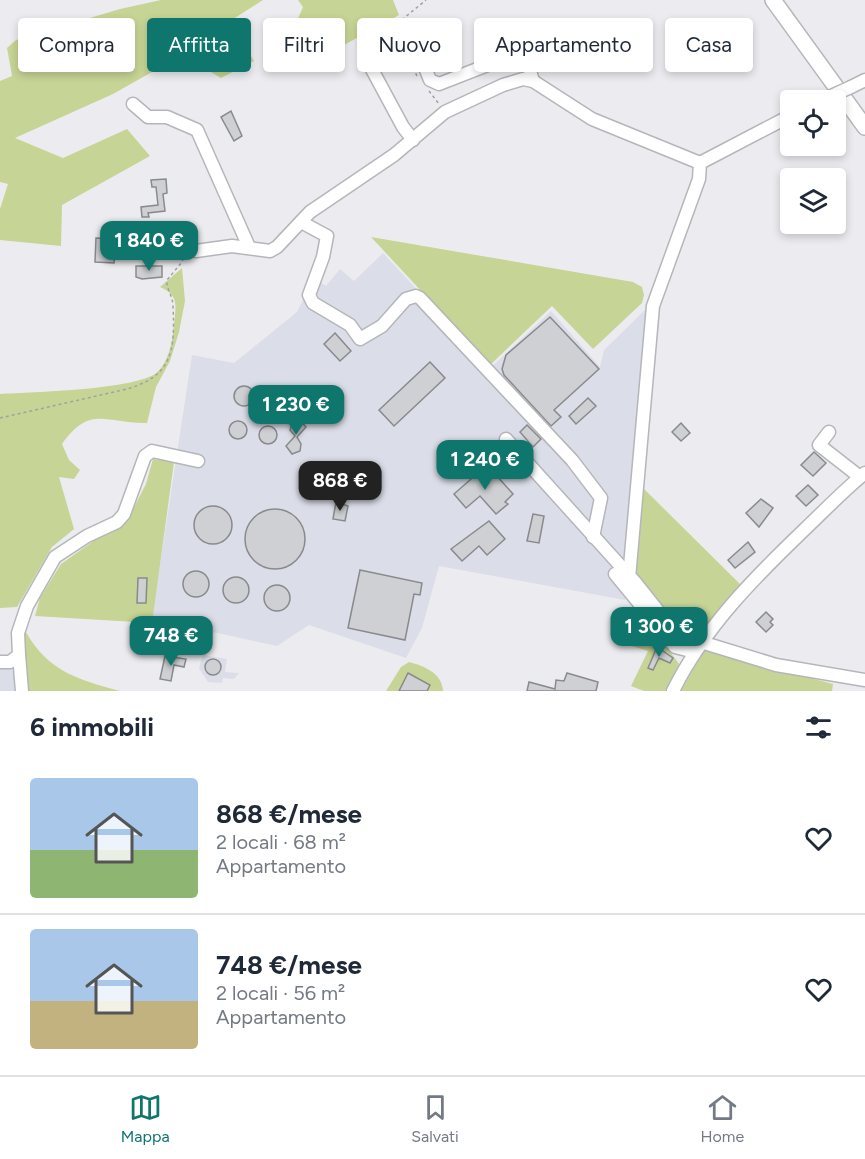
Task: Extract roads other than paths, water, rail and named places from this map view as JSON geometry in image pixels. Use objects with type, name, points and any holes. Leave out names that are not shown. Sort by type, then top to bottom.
[{"type":"main road","points":[[773,0],[865,127]]},
{"type":"street","points":[[422,74],[439,84],[508,57],[518,56],[525,60],[533,81]]},
{"type":"street","points":[[373,72],[403,127],[413,140]]},
{"type":"street","points":[[190,252],[232,246],[270,250],[277,247],[310,212],[413,140],[445,112],[503,85],[523,79],[533,81],[592,118],[700,163]]},
{"type":"street","points":[[844,90],[865,80]]},
{"type":"street","points":[[133,104],[148,117],[167,117],[197,130],[249,247]]},
{"type":"street","points":[[700,163],[780,121]]},
{"type":"street","points":[[629,578],[653,306],[699,179],[700,163]]},
{"type":"street","points":[[301,222],[327,236],[323,257],[309,295],[313,303],[350,326],[360,339],[382,326],[406,299],[416,296],[420,298],[572,460],[601,498],[597,541],[609,567],[675,646],[690,653]]},
{"type":"street","points":[[674,691],[690,653],[731,604],[780,553],[862,475],[819,445],[829,432]]},
{"type":"street","points":[[506,439],[658,608],[690,653]]},
{"type":"street","points":[[22,691],[18,633],[27,606],[55,557],[87,536],[117,522],[124,514],[145,456],[152,451],[198,461]]},
{"type":"street","points":[[701,642],[777,665],[865,680]]},
{"type":"street","points":[[0,662],[10,662],[20,655]]}]
